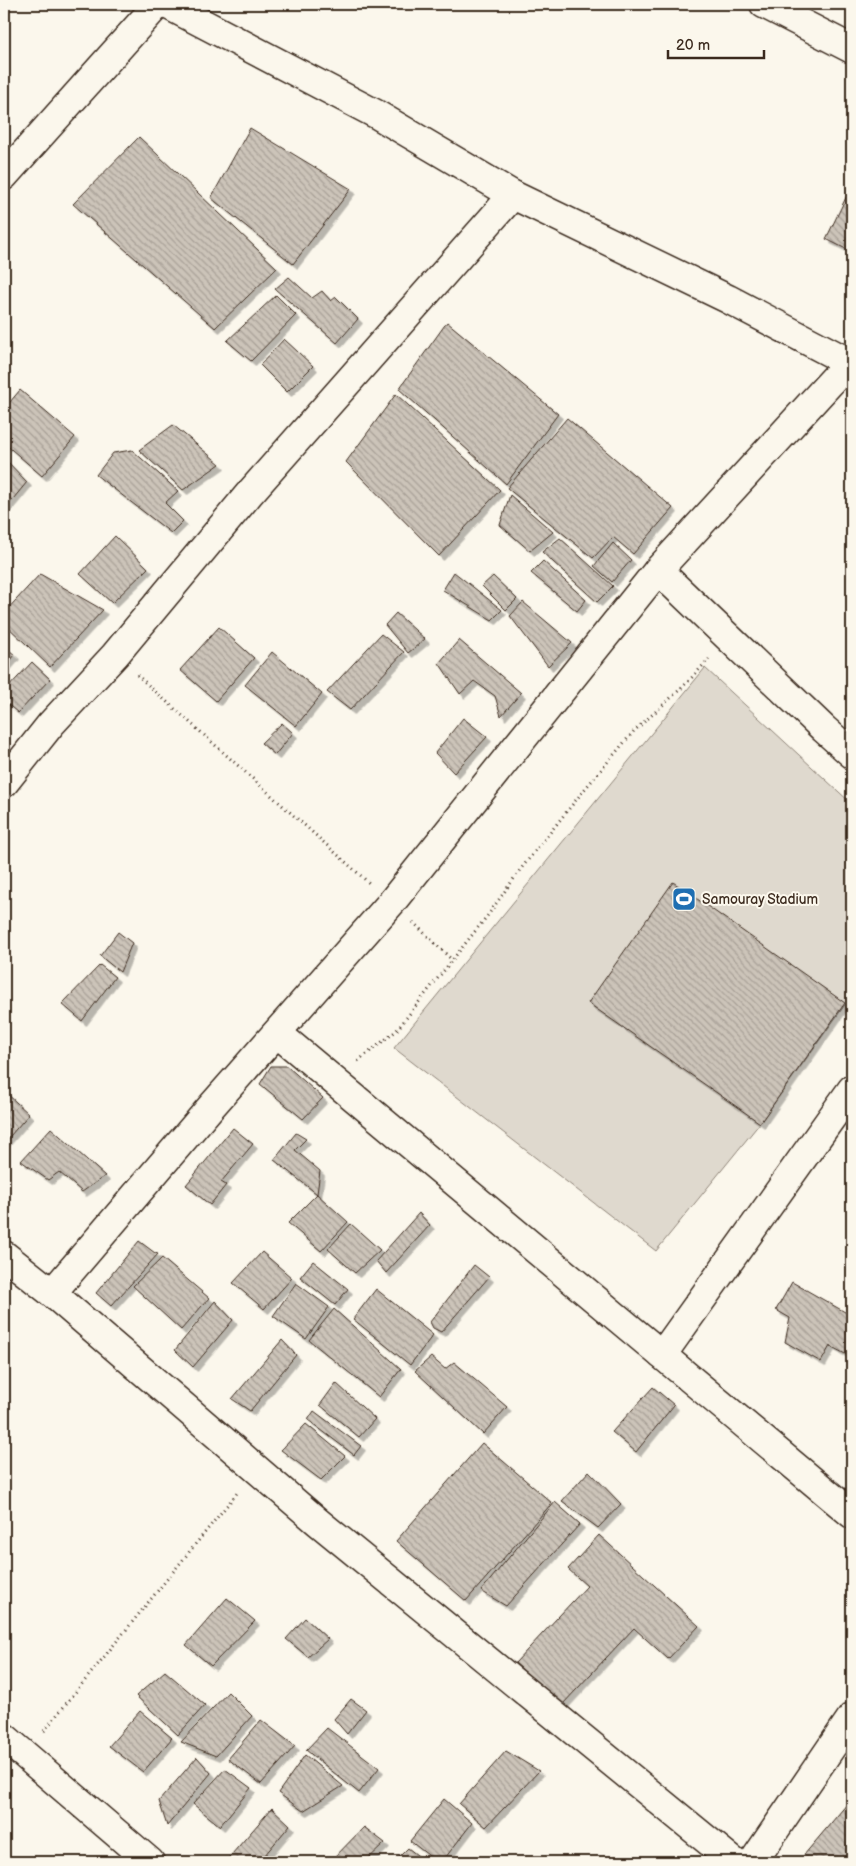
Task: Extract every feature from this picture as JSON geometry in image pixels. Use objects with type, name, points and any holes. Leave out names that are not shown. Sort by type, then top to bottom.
[{"type":"street","points":[[4,176],[158,4]]},
{"type":"street","points":[[52,1293],[391,903],[658,570],[851,362],[728,299],[513,195],[376,114],[166,4]]},
{"type":"street","points":[[764,4],[852,49]]},
{"type":"street","points":[[4,782],[51,724],[115,655],[256,487],[513,195]]},
{"type":"street","points":[[658,570],[852,754]]},
{"type":"street","points":[[277,1032],[852,1514]]},
{"type":"street","points":[[662,1355],[852,1090]]},
{"type":"street","points":[[4,1254],[325,1528],[734,1862]]},
{"type":"street","points":[[753,1862],[852,1717]]},
{"type":"street","points":[[4,1737],[150,1862]]},
{"type":"path","points":[[334,1080],[396,1031],[584,790],[634,731],[684,686],[729,637]]},
{"type":"path","points":[[115,655],[452,960]]},
{"type":"path","points":[[25,1755],[257,1470]]},
{"type":"shaded area","name":"Samouray Stadium","points":[[705,668],[852,804],[852,995],[760,1123],[656,1251],[394,1048]]},
{"type":"building","points":[[250,128],[351,189],[293,264],[211,198]]},
{"type":"building","points":[[139,137],[277,268],[215,328],[73,204]]},
{"type":"building","points":[[852,185],[852,252],[826,239]]},
{"type":"building","points":[[289,277],[312,298],[322,291],[331,301],[336,297],[358,319],[337,343],[275,289]]},
{"type":"building","points":[[276,295],[296,315],[251,361],[227,341]]},
{"type":"building","points":[[447,322],[558,414],[506,484],[399,389]]},
{"type":"building","points":[[284,339],[313,366],[287,392],[260,365]]},
{"type":"building","points":[[20,390],[75,437],[42,476],[4,443],[4,409]]},
{"type":"building","points":[[396,394],[500,490],[439,556],[346,462]]},
{"type":"building","points":[[567,418],[673,508],[633,554],[613,537],[593,558],[507,488]]},
{"type":"building","points":[[173,425],[220,464],[183,490],[139,450]]},
{"type":"building","points":[[132,450],[178,491],[165,503],[183,521],[171,533],[96,475],[113,453]]},
{"type":"building","points":[[4,458],[27,482],[4,510]]},
{"type":"building","points":[[510,495],[553,532],[530,551],[500,525]]},
{"type":"building","points":[[115,536],[148,568],[112,603],[80,574]]},
{"type":"building","points":[[560,538],[613,586],[597,602],[542,552]]},
{"type":"building","points":[[613,543],[631,560],[612,582],[594,566]]},
{"type":"building","points":[[543,561],[586,600],[577,611],[531,573]]},
{"type":"building","points":[[454,572],[502,610],[492,620],[443,590]]},
{"type":"building","points":[[40,574],[103,610],[50,667],[4,623],[4,613]]},
{"type":"building","points":[[493,576],[517,599],[506,610],[482,586]]},
{"type":"building","points":[[523,602],[572,643],[548,666],[510,616]]},
{"type":"building","points":[[396,613],[425,639],[408,653],[385,625]]},
{"type":"building","points":[[219,627],[254,658],[216,701],[180,670]]},
{"type":"building","points":[[381,634],[404,652],[350,710],[327,692]]},
{"type":"building","points":[[459,640],[521,693],[501,716],[495,696],[474,681],[460,694],[439,663]]},
{"type":"building","points":[[4,646],[15,655],[4,668]]},
{"type":"building","points":[[272,652],[322,694],[296,726],[245,685]]},
{"type":"building","points":[[32,662],[50,679],[18,713],[4,701],[4,692]]},
{"type":"building","points":[[463,718],[487,737],[454,773],[435,753]]},
{"type":"building","points":[[282,723],[293,733],[275,755],[261,743]]},
{"type":"building","points":[[673,882],[845,1003],[760,1123],[588,1003]]},
{"type":"building","points":[[118,932],[132,943],[120,972],[100,956]]},
{"type":"building","points":[[100,965],[115,977],[82,1021],[62,1004]]},
{"type":"building","points":[[271,1066],[287,1066],[323,1098],[303,1119],[260,1084]]},
{"type":"building","points":[[4,1091],[29,1114],[4,1143]]},
{"type":"building","points":[[51,1128],[105,1176],[82,1192],[59,1172],[48,1180],[21,1161]]},
{"type":"building","points":[[233,1128],[253,1144],[221,1182],[226,1185],[210,1205],[186,1185]]},
{"type":"building","points":[[296,1133],[306,1139],[295,1150],[320,1171],[317,1194],[274,1160]]},
{"type":"building","points":[[317,1194],[348,1222],[321,1251],[288,1223]]},
{"type":"building","points":[[419,1213],[430,1225],[386,1273],[376,1261]]},
{"type":"building","points":[[351,1224],[380,1250],[355,1273],[328,1249]]},
{"type":"building","points":[[139,1241],[158,1254],[111,1306],[96,1293]]},
{"type":"building","points":[[262,1252],[292,1278],[264,1309],[233,1283]]},
{"type":"building","points":[[162,1258],[209,1298],[181,1330],[133,1286]]},
{"type":"building","points":[[313,1261],[348,1289],[335,1305],[300,1277]]},
{"type":"building","points":[[474,1265],[489,1277],[441,1332],[433,1328],[430,1322]]},
{"type":"building","points":[[792,1282],[852,1316],[852,1350],[849,1356],[830,1346],[821,1362],[785,1342],[790,1318],[776,1310]]},
{"type":"building","points":[[296,1283],[329,1307],[306,1339],[273,1316]]},
{"type":"building","points":[[376,1289],[433,1335],[410,1365],[353,1319]]},
{"type":"building","points":[[215,1301],[233,1320],[193,1367],[175,1350]]},
{"type":"building","points":[[334,1309],[401,1369],[379,1397],[309,1340]]},
{"type":"building","points":[[282,1340],[296,1355],[250,1411],[232,1399]]},
{"type":"building","points":[[431,1357],[445,1369],[454,1362],[507,1407],[483,1434],[415,1371]]},
{"type":"building","points":[[336,1383],[375,1419],[359,1437],[320,1405]]},
{"type":"building","points":[[653,1387],[674,1405],[636,1452],[612,1432]]},
{"type":"building","points":[[314,1411],[361,1446],[354,1455],[308,1420]]},
{"type":"building","points":[[306,1424],[345,1456],[321,1480],[281,1450]]},
{"type":"building","points":[[482,1443],[552,1503],[466,1601],[396,1541]]},
{"type":"building","points":[[589,1471],[621,1504],[598,1528],[562,1501]]},
{"type":"building","points":[[555,1502],[580,1524],[506,1606],[481,1591]]},
{"type":"building","points":[[599,1535],[699,1626],[668,1659],[634,1628],[562,1705],[515,1663],[587,1586],[568,1569]]},
{"type":"building","points":[[227,1598],[255,1621],[211,1666],[186,1645]]},
{"type":"building","points":[[305,1618],[328,1639],[308,1657],[286,1639]]},
{"type":"building","points":[[165,1671],[205,1705],[178,1735],[136,1696]]},
{"type":"building","points":[[228,1692],[252,1716],[216,1756],[181,1742]]},
{"type":"building","points":[[351,1699],[366,1710],[347,1734],[334,1719]]},
{"type":"building","points":[[140,1711],[172,1738],[143,1772],[109,1746]]},
{"type":"building","points":[[261,1720],[295,1746],[261,1784],[228,1759]]},
{"type":"building","points":[[327,1728],[379,1768],[359,1793],[306,1750]]},
{"type":"building","points":[[506,1751],[539,1771],[486,1827],[459,1804]]},
{"type":"building","points":[[305,1755],[343,1786],[303,1811],[278,1793]]},
{"type":"building","points":[[197,1757],[211,1773],[167,1826],[159,1801]]},
{"type":"building","points":[[225,1769],[251,1788],[220,1826],[193,1804]]},
{"type":"building","points":[[444,1799],[472,1823],[442,1862],[437,1862],[410,1841]]},
{"type":"building","points":[[848,1803],[852,1807],[852,1862],[798,1862]]},
{"type":"building","points":[[272,1808],[290,1825],[259,1862],[225,1862]]},
{"type":"building","points":[[364,1827],[385,1843],[365,1862],[330,1862]]},
{"type":"building","points":[[408,1848],[426,1862],[394,1862]]},
{"type":"place","name":"Samouray Stadium","points":[[684,899]]}]
